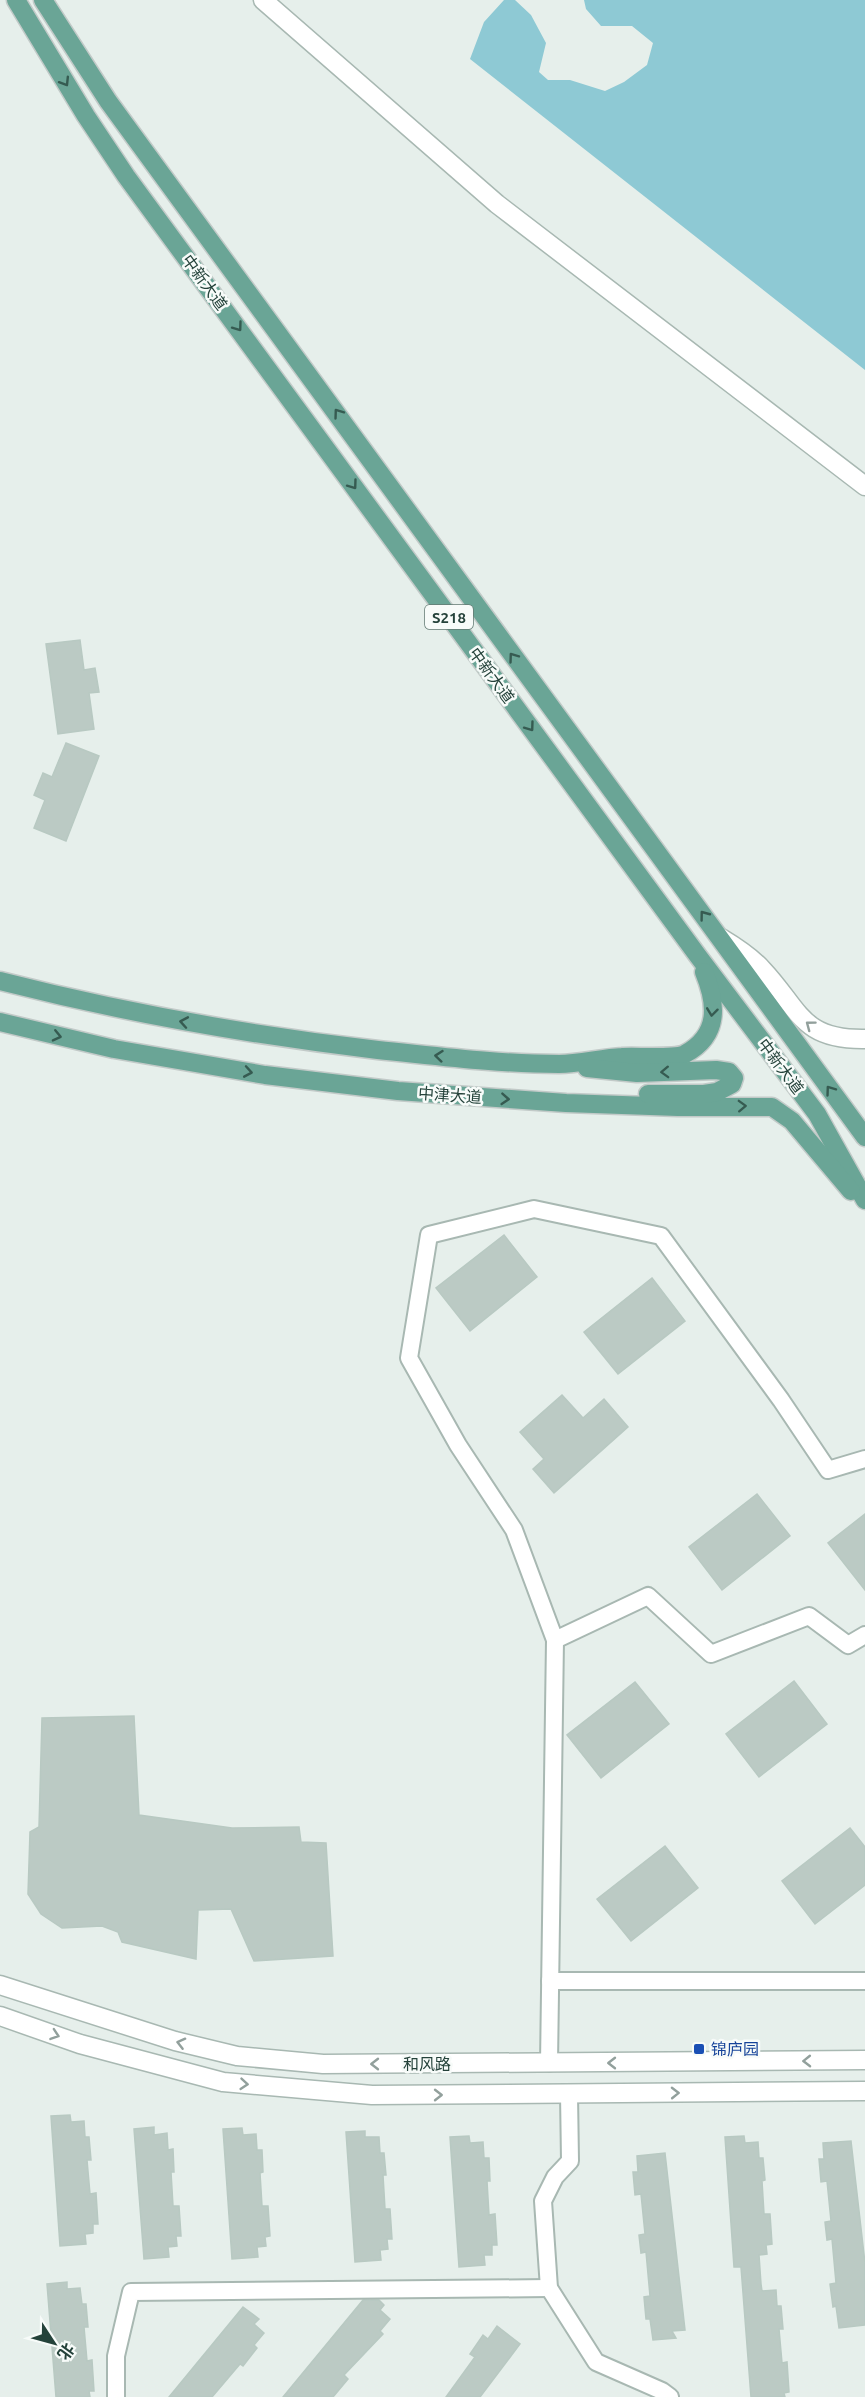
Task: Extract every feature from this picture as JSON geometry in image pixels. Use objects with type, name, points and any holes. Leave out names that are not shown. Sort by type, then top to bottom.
[{"type":"main road","name":"中新大道","points":[[16,0],[126,176],[698,956],[817,1114],[865,1202]]},
{"type":"main road","name":"中新大道","points":[[43,0],[55,22],[141,146],[865,1137]]},
{"type":"main road","points":[[561,1064],[621,1057],[682,1055],[698,1045],[708,1033],[714,1001],[698,956]]},
{"type":"main road","points":[[0,981],[162,1018],[302,1041],[472,1060],[561,1064],[637,1073],[716,1070],[729,1072],[734,1078],[732,1084],[717,1092],[619,1095],[566,1103]]},
{"type":"main road","name":"中津大道","points":[[0,1022],[114,1049],[265,1075],[398,1091],[566,1103],[678,1107],[772,1107],[792,1121],[844,1182],[865,1202]]},
{"type":"street","points":[[263,0],[497,204],[865,486]]},
{"type":"street","points":[[721,938],[747,953],[798,1015],[814,1029],[838,1038],[865,1039]]},
{"type":"street","points":[[549,2063],[555,1640],[514,1530],[458,1445],[409,1358],[429,1234],[534,1209],[661,1236],[781,1400],[828,1470],[865,1459]]},
{"type":"street","points":[[555,1640],[648,1596],[711,1654],[809,1616],[848,1645],[865,1635]]},
{"type":"street","points":[[550,1980],[865,1981]]},
{"type":"street","name":"和风路","points":[[0,1985],[175,2041],[237,2056],[323,2064],[865,2060]]},
{"type":"street","name":"和风路","points":[[0,2016],[80,2044],[223,2082],[372,2095],[865,2091]]},
{"type":"street","points":[[569,2094],[570,2161],[555,2177],[543,2201],[549,2288],[596,2362],[662,2391],[670,2397]]},
{"type":"street","points":[[116,2397],[116,2356],[131,2292],[549,2288]]},
{"type":"water","points":[[504,0],[515,0],[531,15],[546,43],[539,72],[548,80],[570,80],[605,91],[624,82],[647,65],[653,43],[632,26],[601,26],[586,9],[584,0],[865,0],[865,370],[470,59],[484,22]]},
{"type":"building","points":[[80,640],[84,670],[95,668],[99,692],[89,693],[94,729],[58,734],[46,644]]},
{"type":"building","points":[[66,743],[99,756],[66,841],[34,828],[45,800],[34,795],[43,773],[52,777]]},
{"type":"building","points":[[504,1235],[537,1277],[470,1331],[436,1288]]},
{"type":"building","points":[[652,1278],[685,1321],[618,1374],[584,1332]]},
{"type":"building","points":[[562,1395],[583,1418],[604,1399],[628,1427],[554,1493],[533,1469],[544,1459],[520,1432]]},
{"type":"building","points":[[757,1494],[790,1536],[722,1590],[689,1547]]},
{"type":"building","points":[[865,1514],[865,1590],[828,1543]]},
{"type":"building","points":[[794,1681],[827,1724],[759,1777],[726,1734]]},
{"type":"building","points":[[635,1682],[669,1724],[601,1778],[567,1735]]},
{"type":"building","points":[[134,1716],[139,1815],[232,1828],[299,1827],[301,1842],[326,1843],[333,1956],[254,1961],[231,1909],[198,1910],[196,1959],[122,1942],[118,1932],[102,1926],[62,1928],[41,1914],[28,1894],[30,1832],[39,1827],[42,1718]]},
{"type":"building","points":[[850,1828],[865,1847],[865,1885],[815,1924],[782,1881]]},
{"type":"building","points":[[665,1846],[698,1888],[631,1941],[597,1899]]},
{"type":"building","points":[[70,2115],[71,2122],[84,2121],[85,2137],[89,2137],[91,2160],[87,2160],[90,2194],[96,2193],[98,2224],[93,2224],[93,2233],[85,2234],[86,2244],[60,2246],[51,2116]]},
{"type":"building","points":[[154,2127],[154,2135],[167,2133],[168,2150],[173,2149],[174,2172],[171,2172],[173,2206],[179,2206],[181,2236],[176,2236],[177,2246],[168,2247],[169,2257],[144,2259],[134,2129]]},
{"type":"building","points":[[242,2128],[243,2135],[256,2134],[257,2150],[262,2150],[263,2172],[260,2173],[262,2206],[268,2206],[270,2236],[265,2237],[266,2246],[257,2247],[258,2257],[232,2259],[223,2129]]},
{"type":"building","points":[[365,2131],[365,2137],[379,2137],[380,2153],[384,2153],[385,2209],[390,2209],[392,2239],[387,2239],[388,2249],[380,2250],[381,2260],[355,2262],[346,2132]]},
{"type":"building","points":[[469,2136],[470,2143],[483,2142],[484,2158],[489,2158],[490,2181],[487,2181],[489,2215],[495,2214],[497,2245],[492,2245],[492,2255],[484,2255],[485,2265],[459,2267],[450,2137]]},
{"type":"building","points":[[744,2136],[745,2143],[758,2142],[759,2158],[763,2158],[764,2214],[770,2214],[772,2244],[766,2245],[767,2254],[759,2255],[761,2284],[762,2291],[776,2290],[777,2306],[781,2306],[783,2329],[779,2329],[782,2363],[787,2362],[789,2392],[784,2393],[785,2397],[751,2397],[741,2267],[734,2267],[725,2137]]},
{"type":"building","points":[[851,2141],[865,2263],[865,2325],[839,2328],[830,2284],[836,2283],[832,2239],[827,2240],[825,2222],[831,2221],[827,2181],[821,2182],[819,2159],[824,2159],[823,2143]]},
{"type":"building","points":[[665,2153],[685,2330],[672,2331],[676,2338],[653,2340],[650,2319],[646,2319],[644,2297],[650,2296],[646,2252],[641,2253],[639,2235],[645,2234],[641,2194],[635,2195],[633,2172],[638,2172],[637,2156]]},
{"type":"building","points":[[67,2282],[67,2289],[80,2288],[82,2304],[86,2304],[88,2327],[84,2327],[87,2361],[92,2360],[94,2391],[89,2391],[90,2397],[56,2397],[47,2284]]},
{"type":"building","points":[[363,2300],[379,2300],[384,2305],[380,2310],[390,2319],[380,2331],[383,2334],[344,2375],[348,2379],[333,2397],[283,2397]]},
{"type":"building","points":[[243,2307],[259,2319],[254,2324],[264,2333],[254,2345],[257,2348],[243,2366],[240,2364],[212,2397],[169,2397]]},
{"type":"building","points":[[497,2326],[520,2344],[480,2397],[446,2397],[475,2357],[470,2354],[483,2335],[488,2339]]},
{"type":"place","name":"锦庐园","points":[[699,2049]]}]
